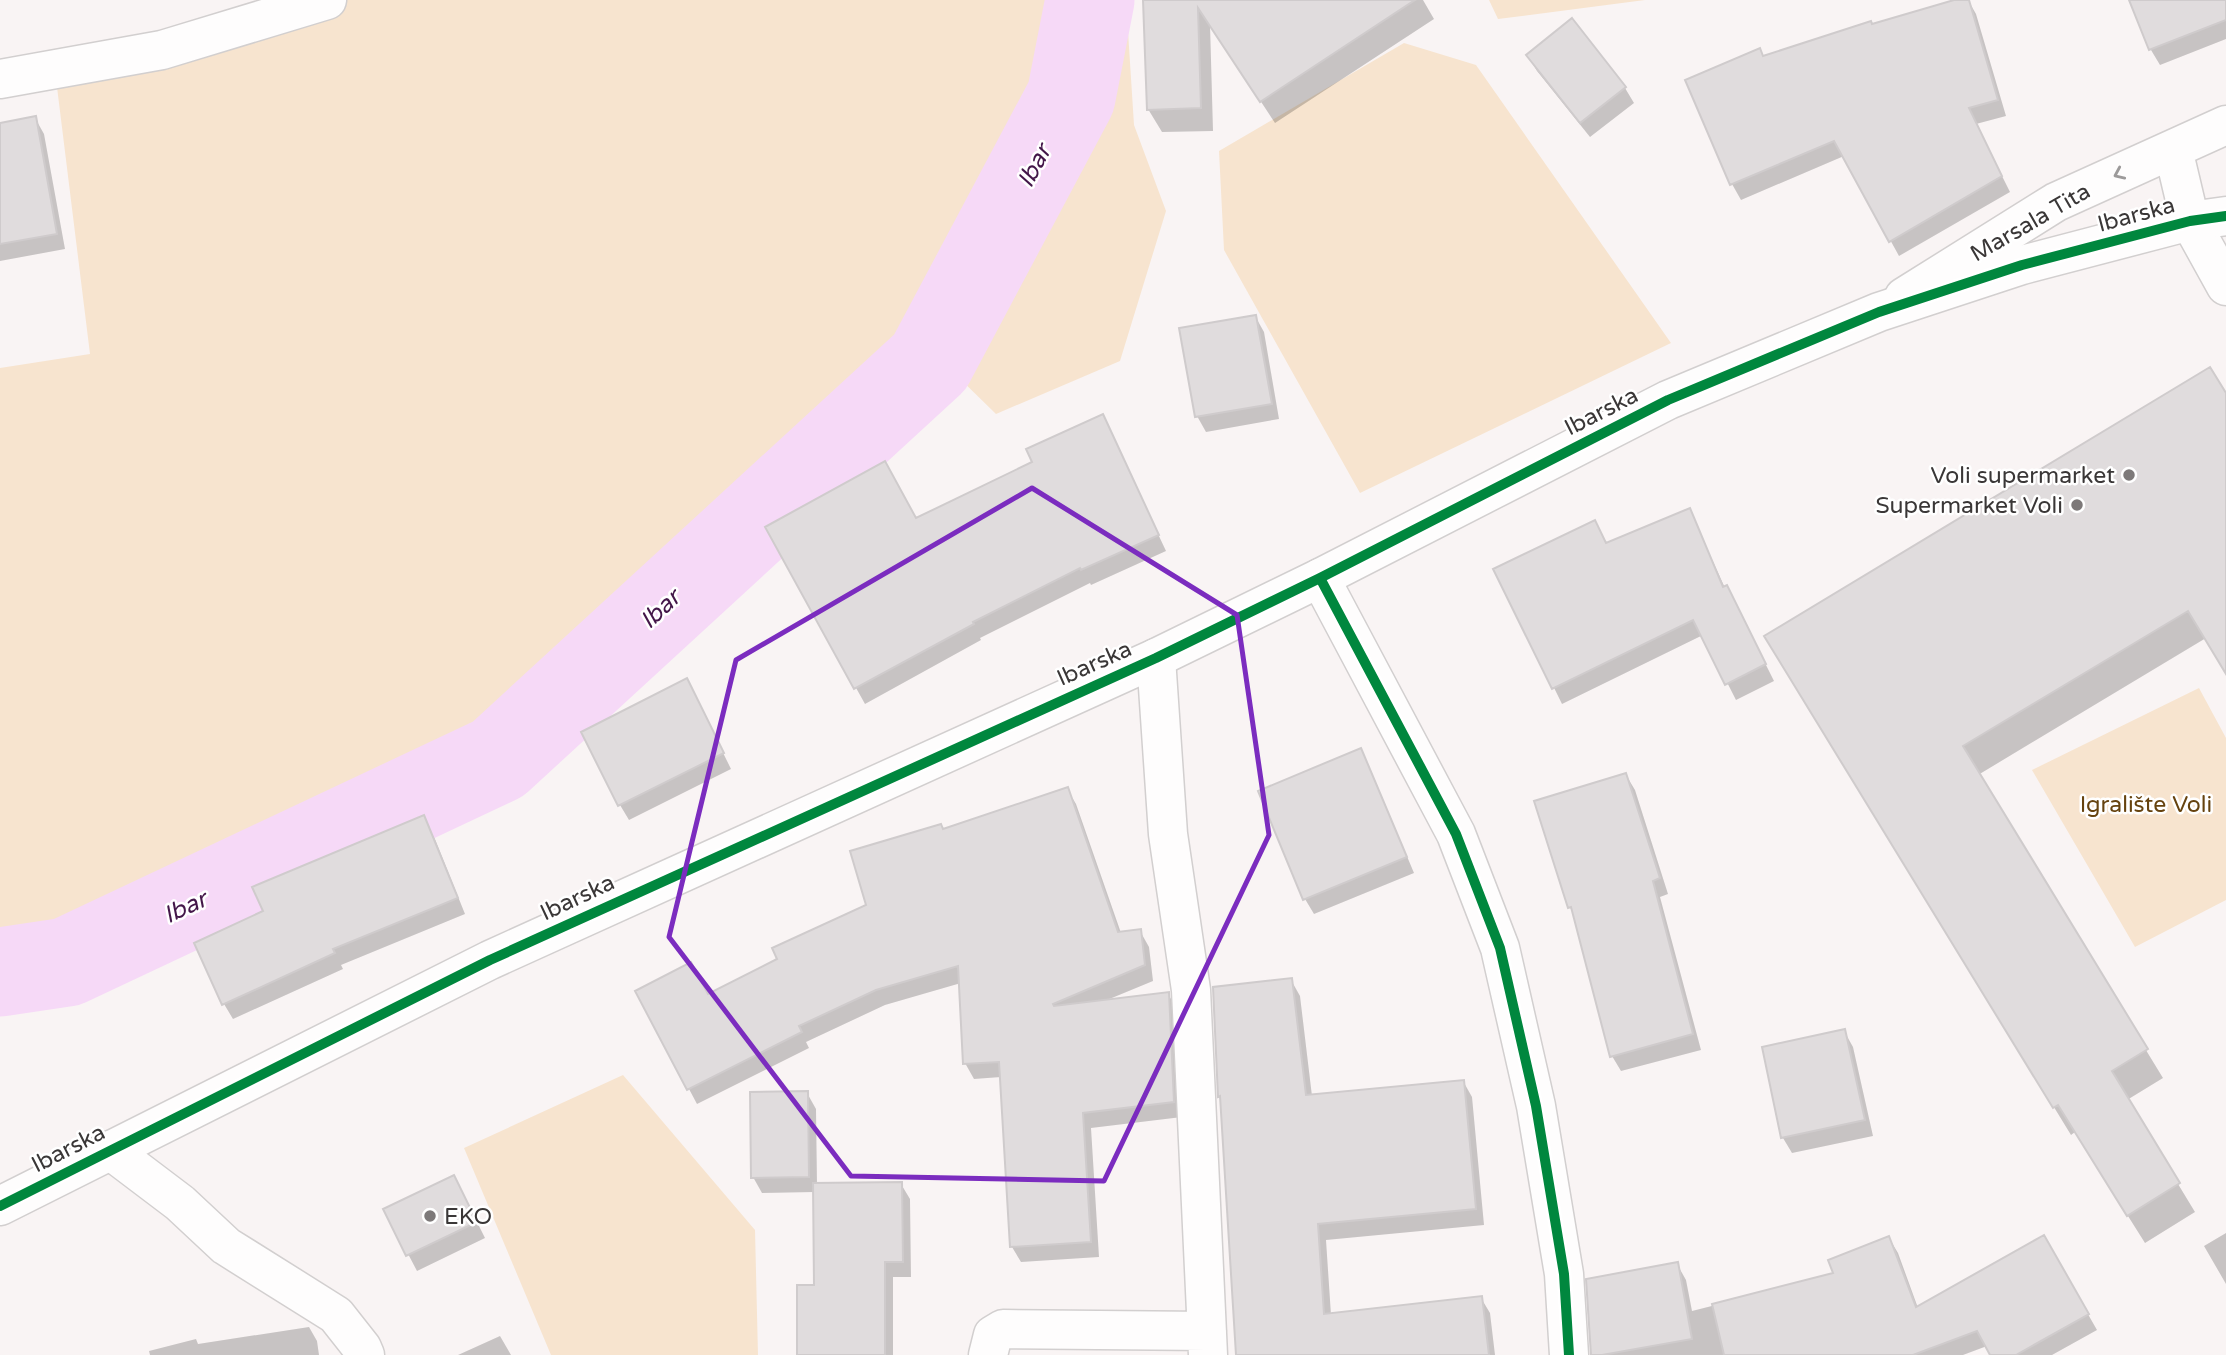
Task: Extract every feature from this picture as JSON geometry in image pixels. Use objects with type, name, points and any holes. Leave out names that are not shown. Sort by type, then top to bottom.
[{"type":"street","points":[[0,79],[162,50],[327,0]]},
{"type":"street","name":"Marsala Tita","points":[[1879,312],[2056,202],[2226,125]]},
{"type":"street","points":[[2173,149],[2208,218],[2226,286]]},
{"type":"street","name":"Ibarska","points":[[0,1206],[490,960],[1156,658],[1320,578],[1668,400],[1879,312],[2022,265],[2208,218]]},
{"type":"street","points":[[1320,578],[1456,834],[1500,948],[1536,1106],[1564,1274],[1569,1355]]},
{"type":"street","points":[[988,1355],[993,1335],[1003,1329],[1207,1343],[1191,990],[1168,834],[1156,658]]},
{"type":"street","points":[[110,1150],[180,1203],[226,1245],[336,1315],[365,1355]]},
{"type":"highlighted area","points":[[1032,488],[1237,615],[1269,835],[1104,1181],[851,1176],[669,937],[736,660]]},
{"type":"green space","points":[[343,0],[1065,0],[1045,91],[915,352],[492,738],[63,929],[0,940],[0,368],[90,354],[57,87]]},
{"type":"green space","points":[[1111,0],[1126,0],[1134,125],[1166,211],[1120,361],[996,414],[952,371],[1090,114]]},
{"type":"green space","points":[[1489,0],[1645,0],[1498,19]]},
{"type":"green space","points":[[1404,43],[1476,65],[1671,343],[1360,493],[1224,250],[1219,151]]},
{"type":"green space","name":"Igralište Voli","points":[[2199,688],[2226,738],[2226,900],[2135,947],[2032,770]]},
{"type":"green space","points":[[623,1075],[755,1230],[758,1355],[551,1355],[464,1148]]},
{"type":"building","points":[[1143,0],[1415,0],[1260,102],[1198,8],[1201,108],[1147,110]]},
{"type":"building","points":[[1954,0],[1969,0],[1998,100],[1969,108],[2002,176],[1889,242],[1834,141],[1730,185],[1685,80],[1760,48],[1763,56],[1871,21],[1872,24]]},
{"type":"building","points":[[2129,0],[2226,0],[2226,20],[2149,50]]},
{"type":"building","points":[[1572,18],[1626,87],[1580,123],[1526,55]]},
{"type":"building","points":[[36,116],[57,234],[0,244],[0,123]]},
{"type":"building","points":[[1256,315],[1272,404],[1195,417],[1179,328]]},
{"type":"building","points":[[2210,367],[2226,393],[2226,674],[2188,611],[1963,746],[2148,1049],[2112,1071],[2180,1183],[2127,1216],[2058,1105],[2053,1108],[1764,636]]},
{"type":"building","points":[[1103,414],[1159,535],[1081,570],[1080,568],[973,622],[974,624],[854,689],[765,527],[885,461],[916,518],[1032,462],[1026,449]]},
{"type":"building","points":[[1690,508],[1723,587],[1727,585],[1766,664],[1725,685],[1693,620],[1552,689],[1493,569],[1595,520],[1606,543]]},
{"type":"building","points":[[687,678],[724,753],[618,806],[581,732]]},
{"type":"building","points":[[1361,748],[1407,857],[1303,900],[1258,791]]},
{"type":"building","points":[[1626,773],[1660,878],[1653,881],[1693,1034],[1610,1057],[1571,907],[1568,908],[1534,801]]},
{"type":"building","points":[[1068,787],[1118,932],[1141,929],[1145,965],[1053,1004],[1169,992],[1174,1102],[1083,1113],[1091,1242],[1010,1247],[999,1062],[963,1064],[958,966],[876,990],[799,1026],[802,1032],[687,1090],[635,991],[691,962],[708,994],[777,959],[772,948],[866,905],[850,851],[941,824],[943,829]]},
{"type":"building","points":[[424,815],[458,898],[333,949],[335,953],[222,1005],[194,943],[263,911],[252,887]]},
{"type":"building","points":[[1292,978],[1306,1095],[1464,1080],[1476,1209],[1318,1224],[1324,1314],[1482,1296],[1489,1355],[1236,1355],[1213,987]]},
{"type":"building","points":[[1845,1029],[1865,1120],[1781,1138],[1762,1047]]},
{"type":"building","points":[[808,1091],[809,1177],[751,1178],[750,1092]]},
{"type":"building","name":"EKO","points":[[454,1175],[477,1222],[406,1256],[383,1209]]},
{"type":"building","points":[[902,1182],[903,1262],[885,1262],[885,1355],[797,1355],[797,1285],[814,1285],[813,1183]]},
{"type":"building","points":[[2044,1235],[2089,1314],[2016,1355],[1990,1355],[1977,1331],[1913,1355],[1724,1355],[1712,1304],[1833,1273],[1828,1260],[1889,1236],[1916,1307]]},
{"type":"building","points":[[1678,1262],[1692,1339],[1591,1355],[1586,1279]]},
{"type":"waterway","name":"Ibar","points":[[0,972],[67,962],[498,759],[930,362],[1071,97],[1090,0]]},
{"type":"cycle path","points":[[0,1206],[490,960],[1156,658],[1320,578],[1668,400],[1879,312],[2022,265],[2190,221],[2226,216]]},
{"type":"cycle path","points":[[1320,578],[1456,834],[1500,948],[1536,1106],[1564,1274],[1569,1355]]},
{"type":"place","name":"Voli supermarket","points":[[2129,475]]},
{"type":"place","name":"Supermarket Voli","points":[[2077,505]]},
{"type":"place","name":"EKO","points":[[430,1216]]}]
